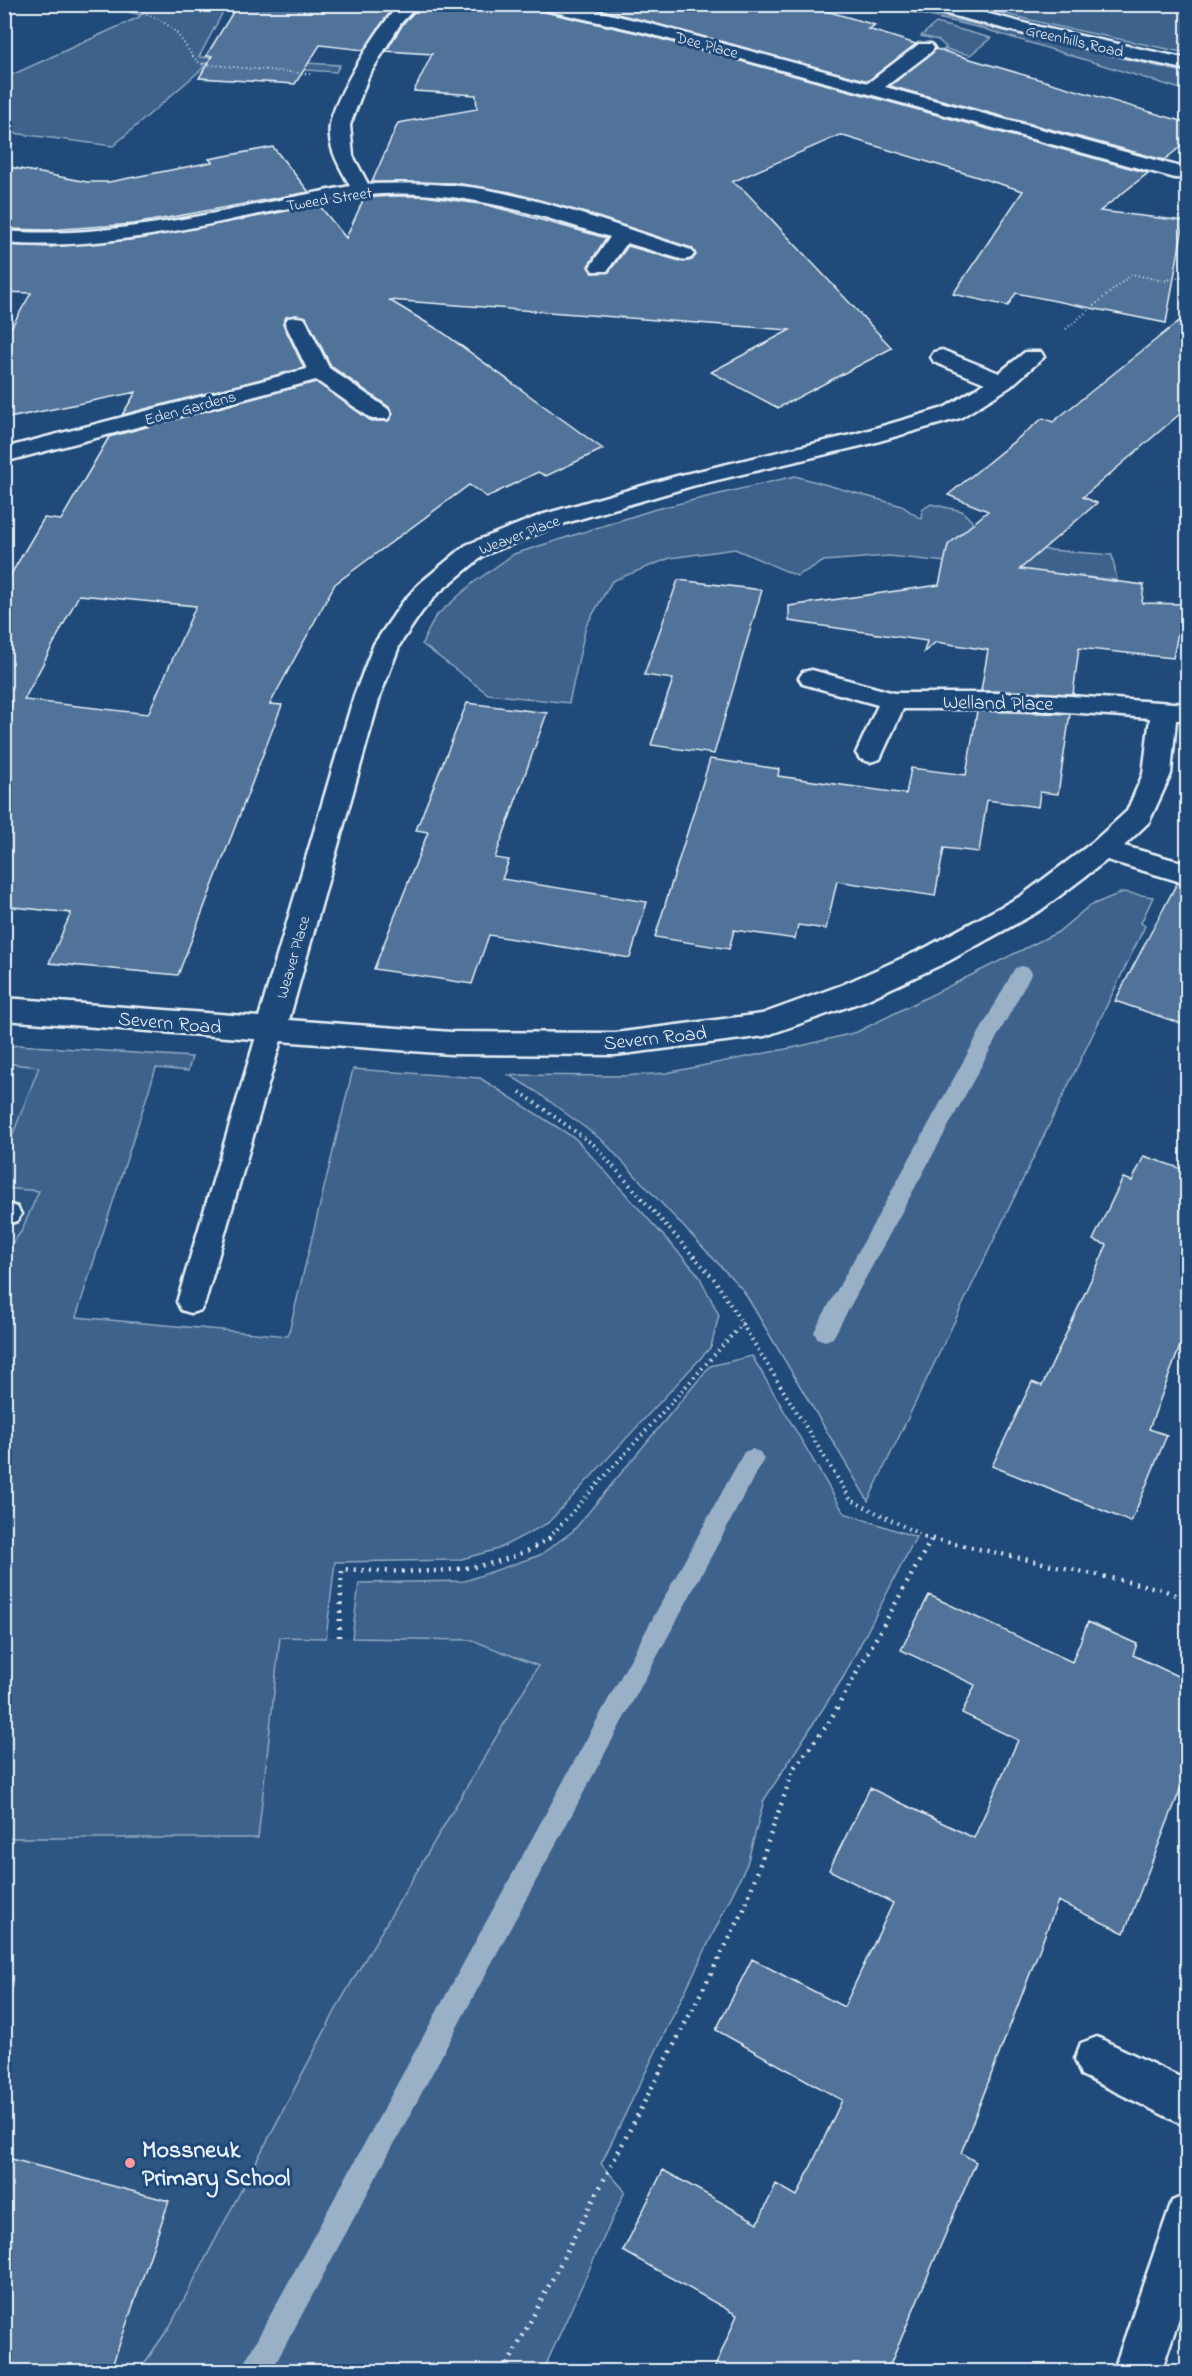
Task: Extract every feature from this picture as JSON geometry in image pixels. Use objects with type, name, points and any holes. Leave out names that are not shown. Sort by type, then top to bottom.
[{"type":"street","points":[[362,190],[343,156],[340,126],[359,77],[394,20],[411,4]]},
{"type":"street","name":"Dee Place","points":[[542,4],[647,28],[871,89],[1183,179]]},
{"type":"street","name":"Greenhills Road","points":[[929,4],[1037,32],[1188,65]]},
{"type":"street","points":[[871,89],[925,48]]},
{"type":"street","name":"Tweed Street","points":[[4,237],[43,240],[112,236],[362,190],[417,189],[482,195],[539,207],[684,254]]},
{"type":"street","points":[[600,267],[622,235]]},
{"type":"street","points":[[296,323],[320,372],[380,414]]},
{"type":"street","points":[[942,357],[1002,382]]},
{"type":"street","name":"Weaver Place","points":[[271,1030],[368,696],[387,644],[411,608],[428,589],[475,550],[550,520],[696,478],[912,426],[966,406],[1002,382],[1033,357]]},
{"type":"street","name":"Eden Gardens","points":[[4,479],[10,468],[5,454],[320,372]]},
{"type":"street","name":"Welland Place","points":[[812,678],[893,701],[1026,701],[1176,712]]},
{"type":"street","points":[[870,753],[893,701]]},
{"type":"street","name":"Severn Road","points":[[4,1009],[451,1043],[615,1044],[765,1025],[853,993],[936,955],[1031,903],[1103,849],[1139,816],[1157,774],[1176,712]]},
{"type":"street","points":[[1103,849],[1188,874]]},
{"type":"street","points":[[1097,2059],[1188,2106]]},
{"type":"street","points":[[1137,2372],[1188,2217]]},
{"type":"lane","points":[[191,1302],[271,1030]]},
{"type":"path","points":[[116,4],[164,21],[177,34],[194,60],[201,64],[219,68],[359,77]]},
{"type":"path","points":[[1033,357],[1132,274],[1163,281],[1188,275]]},
{"type":"path","points":[[451,1043],[594,1145],[714,1280],[743,1323],[851,1500],[931,1540],[1161,1589],[1188,1599]]},
{"type":"path","points":[[339,1637],[342,1569],[399,1573],[489,1563],[545,1541],[571,1516],[743,1323]]},
{"type":"path","points":[[504,2372],[742,1912],[794,1768],[828,1724],[931,1540]]},
{"type":"shaded area","points":[[144,5],[221,5],[224,10],[199,57],[340,65],[336,72],[203,63],[204,67],[113,146],[5,132],[5,78],[139,17],[141,15],[129,12]]},
{"type":"shaded area","points":[[881,5],[892,5],[1187,73],[1187,91],[981,28]]},
{"type":"shaded area","points":[[968,5],[1187,5],[1187,53],[1051,25]]},
{"type":"shaded area","points":[[936,23],[991,38],[970,55],[944,49],[946,47],[938,40],[921,36]]},
{"type":"shaded area","points":[[795,476],[902,506],[921,519],[922,510],[931,504],[962,511],[982,532],[1012,547],[1112,555],[1117,580],[889,556],[824,561],[797,576],[735,549],[670,558],[612,581],[586,626],[569,703],[488,694],[422,644],[435,617],[473,583],[514,554],[656,509]]},
{"type":"shaded area","points":[[1123,892],[1153,897],[1141,923],[1145,926],[868,1501],[743,1290],[603,1141],[537,1092],[509,1075],[623,1076],[666,1073],[801,1046],[857,1032],[1058,932],[1089,906]]},
{"type":"shaded area","points":[[18,1045],[192,1057],[188,1071],[156,1068],[76,1317],[288,1336],[353,1069],[480,1078],[576,1139],[698,1274],[719,1315],[711,1347],[548,1523],[498,1549],[458,1560],[335,1562],[326,1638],[280,1637],[258,1838],[5,1838],[5,1252],[21,1232],[39,1191],[5,1188],[5,1144],[9,1144],[39,1067],[5,1063],[5,1053],[8,1047]]},
{"type":"shaded area","points":[[4,1063],[39,1066],[9,1144],[5,1144]]},
{"type":"shaded area","points":[[5,1188],[39,1190],[21,1232],[5,1252]]},
{"type":"shaded area","points":[[752,1356],[844,1513],[916,1537],[844,1676],[764,1800],[747,1864],[601,2164],[625,2191],[543,2371],[139,2371],[170,2326],[341,2000],[538,1666],[472,1640],[352,1638],[359,1583],[465,1581],[540,1555],[573,1531],[710,1366]]},
{"type":"shaded area","name":"Mossneuk Primary School","points":[[5,1629],[280,1629],[280,1636],[472,1640],[538,1666],[341,2000],[170,2326],[139,2371],[5,2372]]},
{"type":"building","points":[[238,4],[397,4],[364,50],[320,45],[295,84],[199,78],[212,56],[206,56]]},
{"type":"building","points":[[421,4],[532,4],[536,10],[642,34],[1148,173],[1100,211],[1184,221],[1166,323],[1016,293],[1008,306],[953,294],[1023,191],[840,135],[732,182],[745,191],[892,348],[778,408],[711,372],[790,330],[389,300],[442,332],[603,449],[546,476],[538,472],[487,497],[469,485],[335,584],[270,704],[282,705],[178,975],[49,963],[71,913],[4,906],[4,586],[44,518],[61,520],[109,437],[316,382],[371,421],[388,421],[393,413],[389,407],[331,366],[306,317],[296,315],[286,317],[283,324],[304,368],[122,415],[136,392],[4,419],[4,340],[31,293],[4,292],[4,245],[50,247],[139,239],[319,205],[346,238],[364,198],[424,196],[487,205],[606,238],[588,266],[593,273],[609,272],[628,246],[683,262],[692,260],[696,255],[692,248],[589,214],[510,192],[455,183],[372,182],[398,123],[477,109],[476,95],[414,91],[432,54],[386,51],[403,24]],"holes":[[[79,595],[196,606],[148,714],[24,700]]]},
{"type":"building","points":[[579,4],[802,4],[875,25],[868,29],[916,44],[868,81]]},
{"type":"building","points":[[936,49],[1188,123],[1188,141],[1164,160],[890,86]]},
{"type":"building","points":[[273,147],[309,192],[134,224],[48,230],[4,229],[4,166],[87,182],[109,182],[212,162],[209,159]]},
{"type":"building","points":[[1188,314],[1188,407],[1083,497],[1097,503],[1020,569],[1144,585],[1142,603],[1184,604],[1173,658],[1079,648],[1073,694],[981,691],[988,650],[936,642],[924,652],[927,641],[789,621],[789,606],[939,585],[948,545],[988,511],[948,495],[1043,418],[1053,422]]},
{"type":"building","points":[[678,580],[762,590],[714,754],[651,745],[673,679],[644,675]]},
{"type":"building","points":[[467,703],[547,713],[495,858],[509,860],[502,879],[647,902],[630,958],[489,935],[472,984],[374,969],[428,832],[416,830]]},
{"type":"building","points":[[977,711],[1070,714],[1058,794],[1040,792],[1038,807],[987,800],[979,852],[944,848],[935,896],[837,881],[826,929],[798,925],[795,939],[734,930],[729,949],[655,937],[710,759],[779,769],[778,776],[906,794],[911,768],[966,775]]},
{"type":"building","points":[[1177,883],[1188,886],[1188,1026],[1115,1001]]},
{"type":"building","points":[[1144,1156],[1188,1171],[1188,1325],[1149,1429],[1167,1435],[1131,1522],[992,1466],[1032,1382],[1042,1386],[1107,1245],[1093,1240],[1123,1178],[1132,1181]]},
{"type":"building","points":[[929,1595],[1072,1662],[1088,1622],[1137,1644],[1133,1655],[1188,1681],[1188,1770],[1124,1933],[1058,1901],[961,2153],[976,2162],[887,2372],[713,2372],[737,2315],[623,2251],[663,2170],[758,2223],[776,2184],[797,2196],[842,2100],[716,2030],[752,1959],[844,2007],[893,1903],[829,1870],[870,1788],[974,1838],[1018,1740],[962,1713],[975,1685],[901,1650]]},
{"type":"building","points":[[4,2157],[169,2201],[110,2372],[4,2372]]},
{"type":"waterway","points":[[825,1332],[1022,973]]},
{"type":"waterway","points":[[254,2372],[752,1459]]},
{"type":"place","name":"Mossneuk Primary School","points":[[130,2163]]}]
